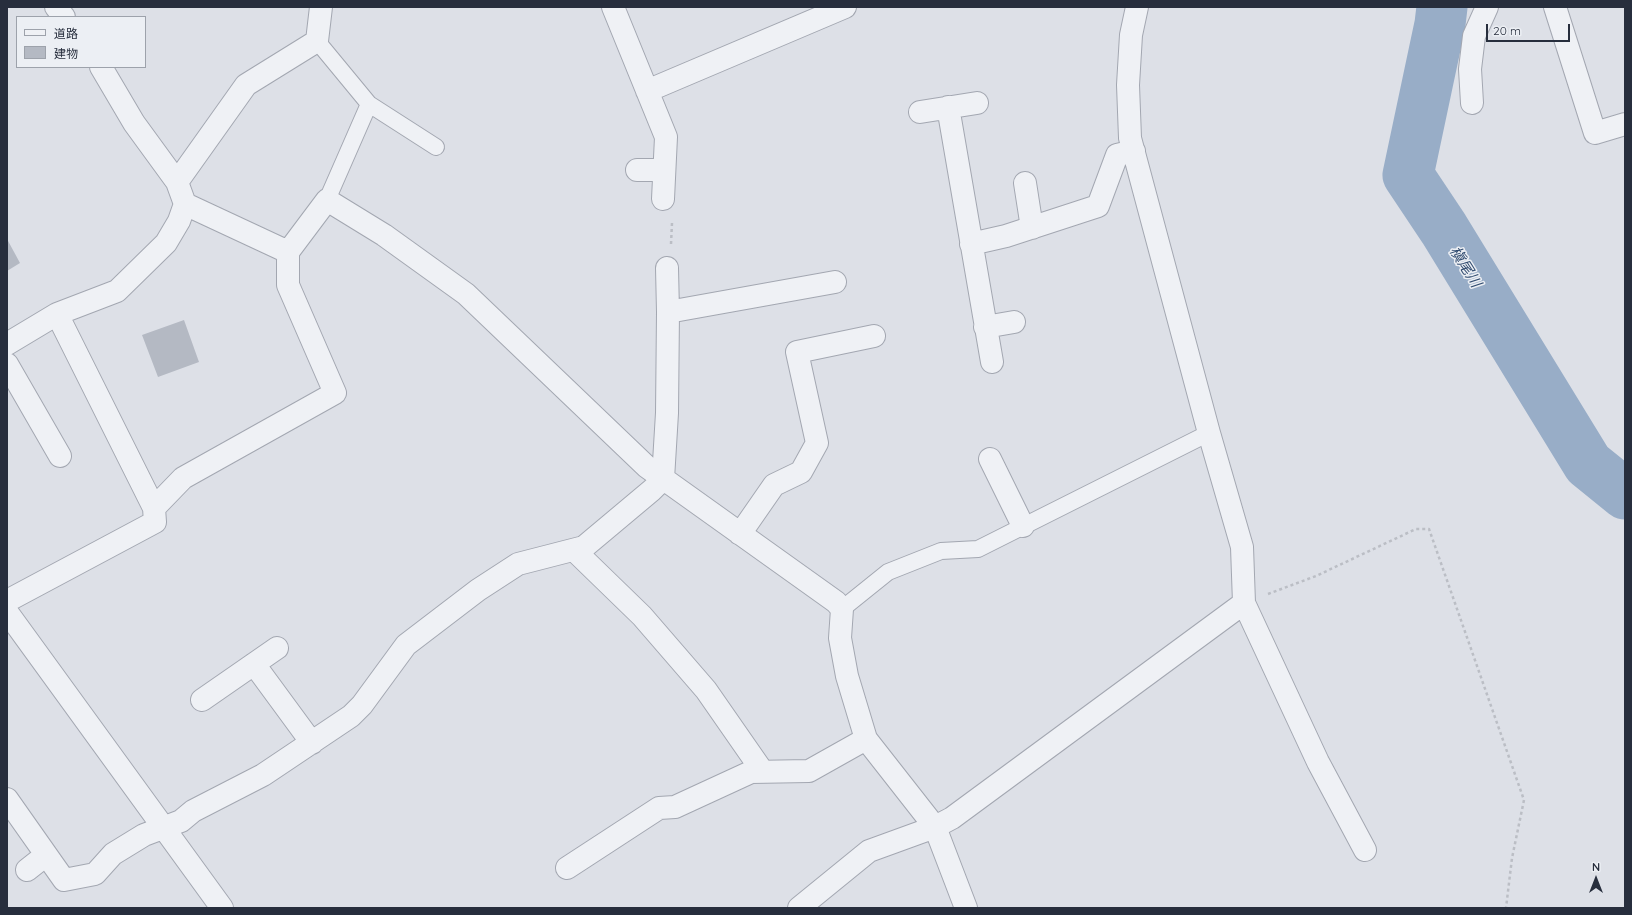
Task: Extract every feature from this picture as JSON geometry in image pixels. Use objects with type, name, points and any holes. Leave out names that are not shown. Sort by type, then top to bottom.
[{"type":"street","points":[[56,7],[63,16]]},
{"type":"street","points":[[176,182],[246,85],[317,41],[321,7]]},
{"type":"street","points":[[613,7],[666,137],[663,199]]},
{"type":"street","points":[[647,90],[845,7]]},
{"type":"street","points":[[1138,7],[1131,35],[1128,85],[1130,138],[1209,433],[1242,548],[1244,603],[1318,762],[1365,850]]},
{"type":"street","points":[[1472,103],[1470,70],[1474,36],[1487,7]]},
{"type":"street","points":[[1555,7],[1595,133],[1625,124]]},
{"type":"street","points":[[7,344],[57,314],[117,291],[166,242],[179,221],[185,204],[176,182],[134,123],[102,68]]},
{"type":"street","points":[[920,112],[977,103]]},
{"type":"street","points":[[948,107],[992,362]]},
{"type":"street","points":[[971,244],[1006,236],[1098,206],[1118,155],[1134,151]]},
{"type":"street","points":[[637,170],[664,170]]},
{"type":"street","points":[[1025,183],[1032,228]]},
{"type":"street","points":[[154,508],[183,478],[335,393],[288,285],[288,252],[327,200],[384,235],[466,294],[647,468],[836,602],[842,609],[840,638],[847,676],[866,739],[935,827],[966,908]]},
{"type":"street","points":[[185,204],[288,252]]},
{"type":"street","points":[[7,799],[64,880],[95,874],[113,854],[144,835],[181,821],[193,811],[263,775],[351,716],[362,705],[406,645],[478,590],[518,564],[584,547],[663,479],[667,413],[667,268]]},
{"type":"street","points":[[668,312],[836,282]]},
{"type":"street","points":[[7,601],[155,522],[154,508],[57,314]]},
{"type":"street","points":[[985,327],[1014,322]]},
{"type":"street","points":[[740,534],[774,485],[801,472],[817,443],[797,352],[874,336]]},
{"type":"street","points":[[7,364],[60,456]]},
{"type":"street","points":[[990,459],[1023,526]]},
{"type":"street","points":[[574,550],[642,616],[706,690],[763,772]]},
{"type":"street","points":[[799,908],[869,852],[935,827],[952,818],[1244,603]]},
{"type":"street","points":[[7,612],[222,908]]},
{"type":"street","points":[[202,700],[277,648]]},
{"type":"street","points":[[254,664],[312,742]]},
{"type":"street","points":[[567,868],[659,808],[676,807],[751,772],[809,771],[866,739]]},
{"type":"street","points":[[27,870],[46,855]]},
{"type":"lane","points":[[317,41],[369,104],[436,147]]},
{"type":"lane","points":[[327,200],[369,104]]},
{"type":"lane","points":[[842,609],[888,572],[941,551],[978,549],[1209,433]]},
{"type":"path","points":[[663,199],[672,202],[670,261],[667,268]]},
{"type":"path","points":[[1244,603],[1316,576],[1416,529],[1429,529],[1524,800],[1512,858],[1506,908]]},
{"type":"building","points":[[7,239],[20,263],[7,271]]},
{"type":"building","points":[[184,320],[199,362],[158,377],[142,335]]},
{"type":"waterway","name":"槇尾川","points":[[1442,7],[1440,24],[1408,175],[1444,229],[1588,464],[1625,494]]}]
